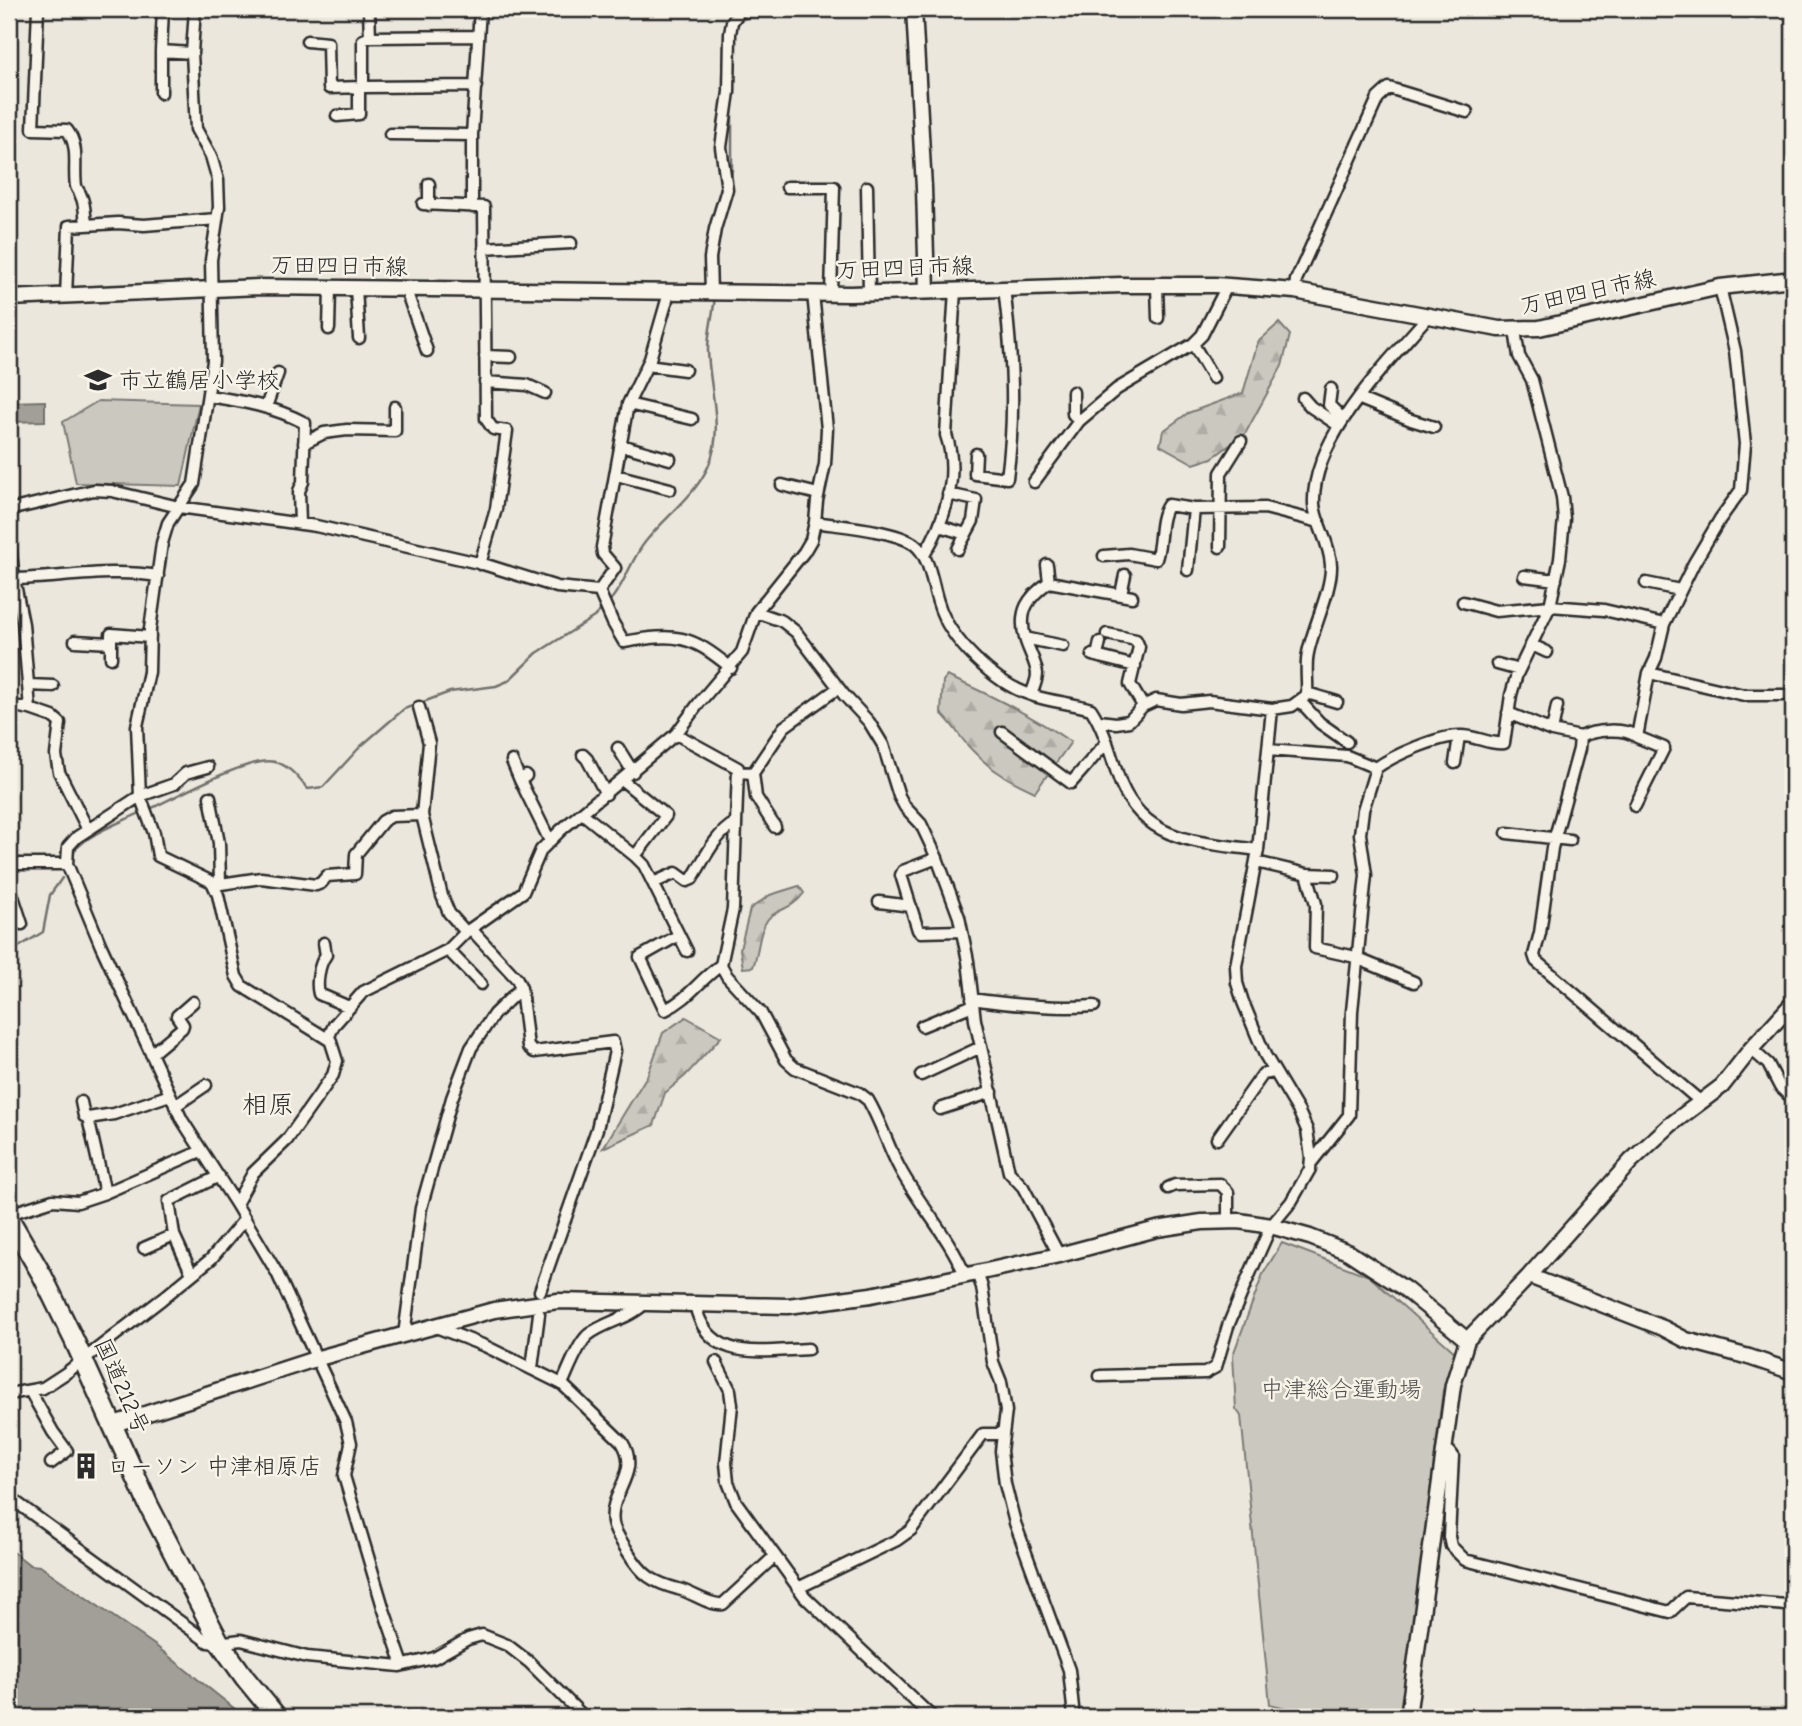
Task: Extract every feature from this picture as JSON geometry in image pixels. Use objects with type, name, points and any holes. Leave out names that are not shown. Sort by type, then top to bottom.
[{"type":"highway","name":"国道212号","points":[[9,1216],[42,1275],[149,1506],[220,1643],[277,1717]]},
{"type":"street","points":[[38,9],[33,129],[67,131],[72,137],[77,167],[74,173],[77,191],[82,197],[86,225]]},
{"type":"street","points":[[161,93],[163,9]]},
{"type":"street","points":[[195,9],[192,53],[196,129],[211,156],[218,180],[217,219],[211,260],[213,361],[194,484],[168,523],[162,543],[150,637],[149,671],[137,726],[140,796],[154,833],[158,856],[217,885],[261,878],[316,885],[327,876],[355,874],[356,854],[383,821],[392,816],[422,815]]},
{"type":"street","points":[[369,9],[370,37]]},
{"type":"street","points":[[472,207],[472,135],[480,9]]},
{"type":"street","points":[[711,292],[710,258],[727,189],[721,147],[729,92],[730,34],[732,22],[741,9]]},
{"type":"street","points":[[914,9],[927,291]]},
{"type":"street","points":[[337,116],[359,114],[363,40],[370,37],[478,36]]},
{"type":"street","points":[[307,41],[328,43],[329,88],[476,86]]},
{"type":"street","points":[[161,51],[192,53]]},
{"type":"street","points":[[1295,291],[1296,280],[1378,97],[1389,88],[1467,112]]},
{"type":"street","points":[[390,134],[472,135]]},
{"type":"street","points":[[429,184],[426,204],[484,207],[486,419],[493,429],[507,431],[496,509],[480,564]]},
{"type":"street","points":[[787,187],[834,187],[831,294]]},
{"type":"street","points":[[867,187],[869,293]]},
{"type":"street","points":[[66,296],[69,226],[118,223],[144,225],[217,219]]},
{"type":"street","points":[[484,248],[571,243]]},
{"type":"street","name":"万田四日市線","points":[[9,298],[213,288],[831,294],[1004,288],[1227,286],[1295,291],[1514,330],[1539,328],[1720,287],[1793,279]]},
{"type":"street","points":[[1157,285],[1158,318]]},
{"type":"street","points":[[1034,482],[1079,421],[1117,389],[1192,344],[1202,335],[1227,286]]},
{"type":"street","points":[[1637,737],[1649,673],[1656,658],[1664,625],[1680,590],[1720,519],[1741,490],[1745,444],[1735,351],[1720,287]]},
{"type":"street","points":[[329,329],[330,288]]},
{"type":"street","points":[[356,288],[359,338]]},
{"type":"street","points":[[976,454],[975,474],[1007,478],[1013,432],[1013,386],[1004,288]]},
{"type":"street","points":[[406,290],[426,351]]},
{"type":"street","points":[[924,555],[944,517],[952,471],[946,435],[955,290]]},
{"type":"street","points":[[600,591],[615,568],[603,554],[602,547],[628,404],[647,365],[669,293]]},
{"type":"street","points":[[236,1204],[253,1173],[287,1140],[332,1075],[337,1061],[329,1036],[334,1025],[349,1007],[363,992],[448,950],[469,931],[523,892],[541,850],[677,734],[699,703],[743,652],[757,612],[804,552],[811,540],[815,522],[825,464],[827,429],[813,294]]},
{"type":"street","points":[[1099,721],[1129,721],[1143,706],[1156,700],[1181,704],[1209,701],[1272,709],[1292,706],[1304,697],[1309,676],[1307,657],[1314,626],[1328,587],[1331,567],[1328,547],[1314,503],[1315,486],[1325,453],[1340,422],[1428,316]]},
{"type":"street","points":[[1100,1376],[1205,1373],[1216,1367],[1237,1302],[1271,1226],[1291,1202],[1310,1164],[1349,1115],[1352,1011],[1366,875],[1360,834],[1363,810],[1376,768],[1410,750],[1459,736],[1504,743],[1508,713],[1519,670],[1550,606],[1564,519],[1562,497],[1532,380],[1519,356],[1514,330]]},
{"type":"street","points":[[1192,344],[1213,378]]},
{"type":"street","points":[[485,356],[511,356]]},
{"type":"street","points":[[647,365],[685,370]]},
{"type":"street","points":[[266,407],[278,373]]},
{"type":"street","points":[[485,382],[527,385],[545,393]]},
{"type":"street","points":[[1331,389],[1328,405],[1340,422]]},
{"type":"street","points":[[1073,392],[1073,414],[1079,421]]},
{"type":"street","points":[[208,396],[266,407],[305,423],[303,482],[299,491],[300,524]]},
{"type":"street","points":[[1303,398],[1311,407],[1340,422]]},
{"type":"street","points":[[1360,399],[1434,427]]},
{"type":"street","points":[[628,404],[692,419]]},
{"type":"street","points":[[304,443],[324,433],[347,430],[394,431],[395,407]]},
{"type":"street","points":[[1220,547],[1221,473],[1241,441]]},
{"type":"street","points":[[621,445],[670,459]]},
{"type":"street","points":[[615,474],[670,489]]},
{"type":"street","points":[[782,485],[818,494]]},
{"type":"street","points":[[9,510],[94,490],[113,491],[179,507],[300,524],[480,564],[558,587],[600,591]]},
{"type":"street","points":[[948,494],[976,500],[973,521],[958,550]]},
{"type":"street","points":[[1104,556],[1129,554],[1156,559],[1161,546],[1163,512],[1168,505],[1194,509],[1265,508],[1319,522]]},
{"type":"street","points":[[1188,570],[1194,509]]},
{"type":"street","points":[[815,522],[905,539],[916,546],[924,555],[939,607],[949,630],[996,677],[1031,695],[1091,709],[1099,721],[1122,785],[1142,817],[1155,827],[1181,838],[1258,850]]},
{"type":"street","points":[[939,526],[966,534]]},
{"type":"street","points":[[9,538],[12,578],[23,624],[30,709]]},
{"type":"street","points":[[1047,565],[1049,582]]},
{"type":"street","points":[[12,578],[105,573],[158,576]]},
{"type":"street","points":[[1121,594],[1125,575]]},
{"type":"street","points":[[1524,576],[1556,580]]},
{"type":"street","points":[[1031,695],[1037,676],[1025,638],[1024,615],[1027,601],[1049,582]]},
{"type":"street","points":[[1049,582],[1132,597]]},
{"type":"street","points":[[1646,583],[1680,590]]},
{"type":"street","points":[[600,591],[624,642],[660,636],[676,637],[696,642],[709,649],[731,668]]},
{"type":"street","points":[[1463,602],[1496,611],[1550,606],[1604,610],[1664,625]]},
{"type":"street","points":[[757,612],[782,621],[796,632],[838,688],[869,722],[883,745],[899,796],[921,824],[937,858],[962,931],[981,1047],[1010,1172],[1023,1187],[1059,1255]]},
{"type":"street","points":[[111,658],[111,634],[150,637]]},
{"type":"street","points":[[1025,638],[1063,646]]},
{"type":"street","points":[[1135,666],[1094,656],[1104,638],[1136,640],[1139,647],[1135,666],[1130,684],[1143,706]]},
{"type":"street","points":[[75,641],[111,643]]},
{"type":"street","points":[[1532,645],[1548,652]]},
{"type":"street","points":[[1497,664],[1519,670]]},
{"type":"street","points":[[1649,673],[1744,695],[1793,695]]},
{"type":"street","points":[[28,685],[53,686]]},
{"type":"street","points":[[775,827],[755,797],[753,773],[785,727],[838,688]]},
{"type":"street","points":[[1304,697],[1337,702]]},
{"type":"street","points":[[1304,697],[1320,723],[1347,742]]},
{"type":"street","points":[[9,705],[30,709],[53,717],[61,723],[56,755],[60,772],[88,830]]},
{"type":"street","points":[[1552,731],[1556,706]]},
{"type":"street","points":[[419,707],[429,743],[422,815],[442,896],[449,913],[517,979],[521,988],[528,1047],[534,1052],[613,1042],[615,1051],[597,1129],[540,1291]]},
{"type":"street","points":[[1272,709],[1258,850],[1236,966],[1237,983],[1265,1055],[1307,1130],[1310,1164]]},
{"type":"street","points":[[1508,713],[1552,731],[1580,737],[1591,731],[1614,731],[1633,734],[1664,748],[1635,806]]},
{"type":"street","points":[[1002,732],[1071,783],[1107,742]]},
{"type":"street","points":[[677,734],[738,768],[733,909],[721,965],[727,976],[761,1013],[786,1060],[795,1068],[859,1093],[868,1100],[899,1167],[919,1202],[982,1287],[993,1362],[1001,1382],[1006,1411],[1002,1434],[1002,1465],[1011,1510],[1069,1670],[1074,1717]]},
{"type":"street","points":[[1455,763],[1459,736]]},
{"type":"street","points":[[1580,737],[1555,838],[1534,956],[1536,961],[1701,1102]]},
{"type":"street","points":[[618,748],[633,772]]},
{"type":"street","points":[[1268,750],[1347,756],[1376,768]]},
{"type":"street","points":[[583,755],[606,794]]},
{"type":"street","points":[[512,761],[523,778],[550,841]]},
{"type":"street","points":[[208,766],[186,773],[174,783],[140,796],[88,830],[68,847],[66,864],[175,1106],[277,1273],[346,1422],[351,1443],[345,1466],[347,1488],[383,1608],[404,1665]]},
{"type":"street","points":[[738,772],[753,773]]},
{"type":"street","points":[[622,780],[666,816],[635,856]]},
{"type":"street","points":[[210,797],[219,843],[218,895],[236,976],[242,986],[331,1041]]},
{"type":"street","points":[[582,813],[643,865],[687,951]]},
{"type":"street","points":[[653,883],[676,873],[687,881],[691,879],[719,836],[735,823]]},
{"type":"street","points":[[1507,833],[1570,840]]},
{"type":"street","points":[[937,858],[903,871],[901,875],[918,930],[962,931]]},
{"type":"street","points":[[1256,862],[1307,874],[1334,875]]},
{"type":"street","points":[[9,864],[66,864]]},
{"type":"street","points":[[1307,874],[1316,904],[1315,948],[1359,959],[1414,982]]},
{"type":"street","points":[[9,884],[22,925]]},
{"type":"street","points":[[879,902],[911,906]]},
{"type":"street","points":[[679,935],[640,957],[665,1010],[681,1003],[710,972],[721,965]]},
{"type":"street","points":[[324,943],[327,955],[322,960],[317,988],[319,994],[349,1007]]},
{"type":"street","points":[[448,950],[481,984]]},
{"type":"street","points":[[404,1335],[421,1208],[452,1098],[471,1048],[494,1014],[521,988]]},
{"type":"street","points":[[151,1054],[182,1028],[177,1016],[194,1002]]},
{"type":"street","points":[[922,1026],[973,1002],[1069,1008],[1094,1006]]},
{"type":"street","points":[[1408,1717],[1453,1385],[1467,1340],[1529,1276],[1631,1161],[1670,1125],[1722,1086],[1793,1003]]},
{"type":"street","points":[[922,1075],[981,1047]]},
{"type":"street","points":[[1751,1049],[1768,1064],[1780,1087],[1793,1099]]},
{"type":"street","points":[[1217,1139],[1263,1074],[1274,1072]]},
{"type":"street","points":[[175,1106],[206,1085]]},
{"type":"street","points":[[940,1109],[992,1092]]},
{"type":"street","points":[[88,1118],[114,1114],[170,1095]]},
{"type":"street","points":[[81,1102],[84,1116],[88,1118],[105,1193]]},
{"type":"street","points":[[9,1216],[53,1200],[78,1202],[105,1193],[201,1151]]},
{"type":"street","points":[[192,1274],[174,1235],[169,1200],[219,1176]]},
{"type":"street","points":[[1168,1188],[1175,1185],[1220,1184],[1228,1192],[1228,1222]]},
{"type":"street","points":[[9,1394],[30,1391],[52,1382],[211,1259],[244,1220]]},
{"type":"street","points":[[111,1425],[316,1359],[523,1304],[558,1301],[788,1306],[871,1295],[1059,1255],[1157,1229],[1202,1222],[1271,1226],[1348,1252],[1405,1289],[1467,1340]]},
{"type":"street","points":[[144,1248],[174,1235]]},
{"type":"street","points":[[1529,1276],[1663,1328],[1686,1340],[1793,1372]]},
{"type":"street","points":[[562,1384],[585,1337],[638,1311],[646,1302]]},
{"type":"street","points":[[695,1304],[703,1328],[710,1338],[721,1344],[742,1350],[808,1349]]},
{"type":"street","points":[[532,1368],[539,1314]]},
{"type":"street","points":[[436,1327],[485,1346],[562,1384],[622,1442],[629,1453],[630,1466],[617,1498],[612,1520],[638,1569],[656,1583],[684,1590],[716,1605],[723,1604],[775,1556]]},
{"type":"street","points":[[716,1362],[730,1390],[732,1405],[726,1463],[736,1502],[805,1597],[932,1717]]},
{"type":"street","points":[[30,1391],[67,1451],[51,1463]]},
{"type":"street","points":[[799,1588],[897,1540],[911,1530],[983,1434],[1002,1434]]},
{"type":"street","points":[[1443,1451],[1450,1452],[1453,1456],[1449,1536],[1451,1546],[1465,1560],[1670,1612],[1686,1597],[1787,1605],[1793,1601]]},
{"type":"street","points":[[9,1497],[212,1643],[241,1640],[307,1657],[404,1665],[434,1658],[468,1639],[482,1635],[507,1645],[529,1662],[584,1717]]},
{"type":"green space","points":[[1279,323],[1290,335],[1282,366],[1245,434],[1212,458],[1194,464],[1160,445],[1163,431],[1188,413],[1243,393],[1258,342]]},
{"type":"green space","points":[[98,401],[199,404],[181,486],[76,483],[63,422]]},
{"type":"green space","points":[[947,676],[1010,706],[1071,742],[1035,792],[988,765],[941,713],[943,681]]},
{"type":"green space","points":[[799,886],[804,893],[794,903],[768,919],[762,930],[753,967],[743,968],[740,949],[750,909],[770,895]]},
{"type":"green space","points":[[686,1017],[721,1037],[685,1076],[665,1093],[654,1125],[603,1148],[648,1074],[663,1033]]},
{"type":"green space","name":"中津総合運動場","points":[[1282,1243],[1369,1276],[1457,1354],[1443,1390],[1402,1717],[1321,1717],[1270,1704],[1241,1416],[1236,1409],[1233,1355],[1263,1274]]},
{"type":"shaded area","points":[[45,401],[45,421],[9,422],[9,402]]},
{"type":"shaded area","points":[[9,1549],[30,1565],[40,1566],[156,1646],[245,1717],[9,1717]]},
{"type":"waterway","points":[[738,21],[769,9]]},
{"type":"waterway","points":[[730,181],[732,104]]},
{"type":"waterway","points":[[716,249],[716,284]]},
{"type":"waterway","points":[[607,604],[640,548],[688,497],[702,478],[713,453],[716,424],[708,350],[715,297]]},
{"type":"waterway","points":[[148,810],[231,771],[264,762],[285,766],[308,789],[323,787],[360,747],[404,709],[450,692],[496,686],[508,681],[537,653],[594,617],[602,609]]},
{"type":"waterway","points":[[73,852],[97,833],[142,812]]},
{"type":"waterway","points":[[9,953],[43,932],[50,895],[62,878]]},
{"type":"place","name":"市立鶴居小学校","points":[[98,380]]},
{"type":"place","name":"ローソン 中津相原店","points":[[86,1466]]},
{"type":"district","name":"相原","points":[[268,1105]]}]
